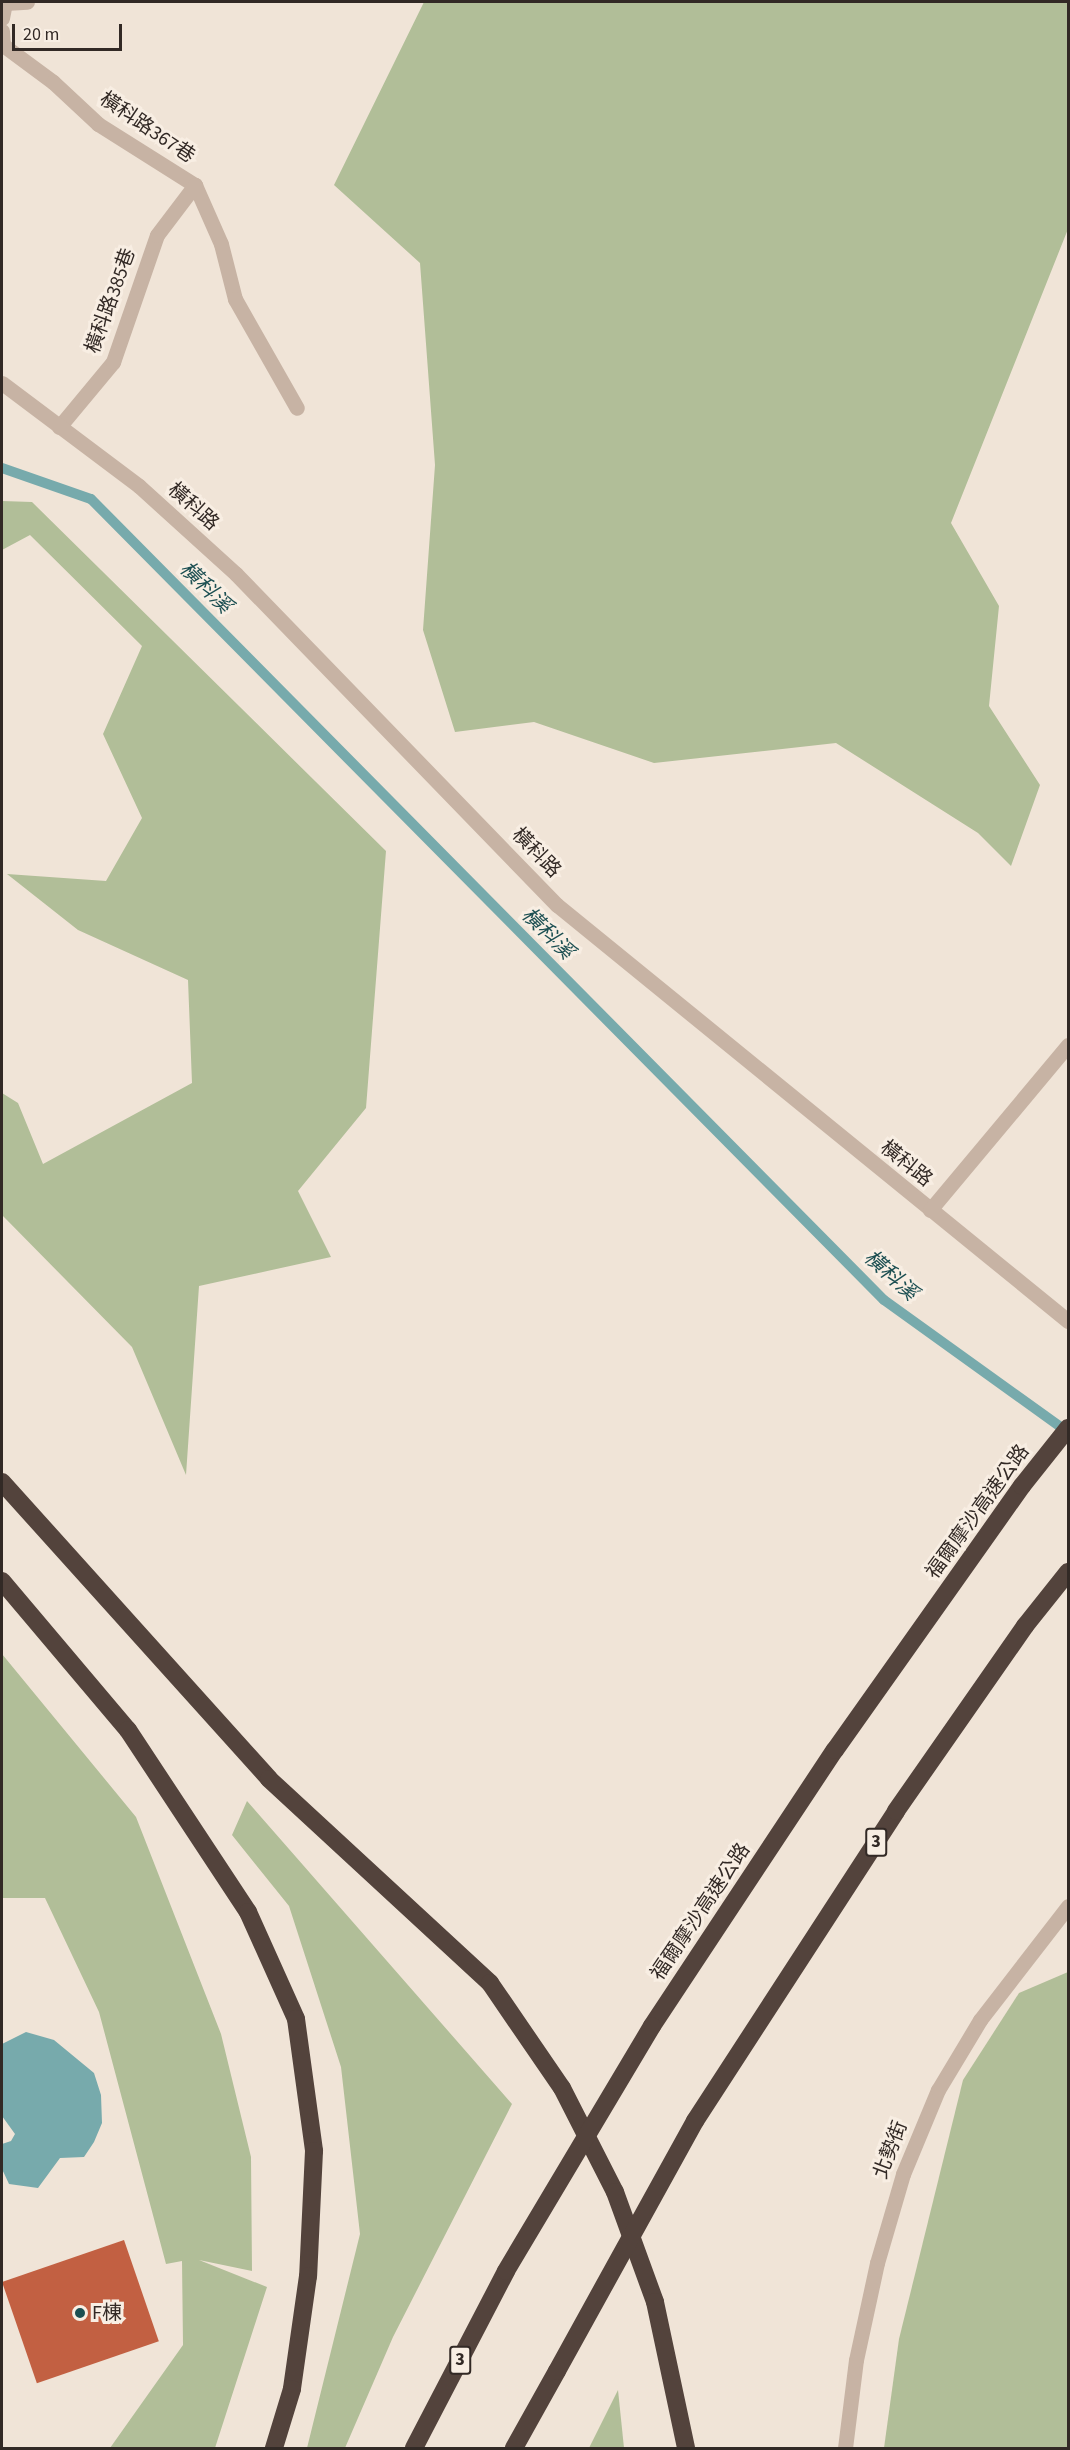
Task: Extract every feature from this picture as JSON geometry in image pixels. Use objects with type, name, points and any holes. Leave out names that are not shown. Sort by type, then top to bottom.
[{"type":"highway","name":"福爾摩沙高速公路","points":[[414,2448],[506,2271],[652,2026],[835,1750],[1022,1486],[1068,1428]]},
{"type":"highway","points":[[2,1482],[269,1779],[490,1983],[562,2088],[615,2192],[655,2302],[686,2448]]},
{"type":"highway","name":"3","points":[[514,2448],[695,2121],[896,1811],[1025,1626],[1068,1572]]},
{"type":"highway","points":[[2,1581],[128,1730],[248,1912],[296,2019],[314,2151],[308,2276],[292,2389],[274,2448]]},
{"type":"street","points":[[2,18],[4,2],[27,2]]},
{"type":"street","name":"橫科路367巷","points":[[2,31],[3,45],[53,82],[98,124],[195,185]]},
{"type":"street","points":[[195,185],[220,244],[235,299],[297,408]]},
{"type":"street","name":"橫科路385巷","points":[[59,427],[113,362],[157,235],[195,185]]},
{"type":"street","name":"橫科路","points":[[2,383],[139,486],[236,574],[557,905],[1068,1321]]},
{"type":"street","points":[[930,1210],[1068,1045]]},
{"type":"street","name":"北勢街","points":[[845,2448],[856,2360],[877,2263],[911,2153],[938,2090],[980,2020],[1068,1906]]},
{"type":"green space","points":[[424,2],[1068,2],[1068,229],[951,523],[999,606],[989,706],[1040,785],[1011,866],[978,833],[836,743],[654,763],[534,722],[455,732],[423,630],[435,465],[420,263],[334,185]]},
{"type":"green space","points":[[2,501],[32,502],[386,851],[366,1108],[298,1191],[331,1257],[199,1286],[186,1475],[132,1347],[2,1215],[2,1093],[18,1103],[43,1164],[192,1083],[188,980],[78,930],[7,874],[106,881],[142,818],[103,734],[142,646],[30,535],[2,550]]},
{"type":"green space","points":[[2,1654],[136,1817],[221,2034],[251,2157],[252,2271],[199,2260],[267,2287],[215,2448],[110,2448],[183,2345],[182,2261],[166,2264],[99,2012],[45,1898],[2,1898]]},
{"type":"green space","points":[[247,1801],[512,2104],[393,2337],[345,2448],[307,2448],[360,2234],[341,2067],[289,1906],[232,1835]]},
{"type":"green space","points":[[1068,1972],[1068,2448],[884,2448],[899,2339],[963,2080],[1019,1993]]},
{"type":"green space","points":[[618,2390],[624,2448],[589,2448]]},
{"type":"water","points":[[26,2032],[54,2040],[94,2073],[101,2095],[102,2123],[94,2142],[84,2157],[60,2158],[38,2188],[9,2184],[2,2169],[2,2144],[11,2141],[15,2134],[2,2116],[2,2044]]},
{"type":"building","name":"F棟","points":[[124,2240],[159,2341],[37,2383],[2,2282]]},
{"type":"waterway","name":"橫科溪","points":[[2,468],[91,499],[884,1300],[1068,1432]]},
{"type":"place","name":"F棟","points":[[80,2313]]}]
